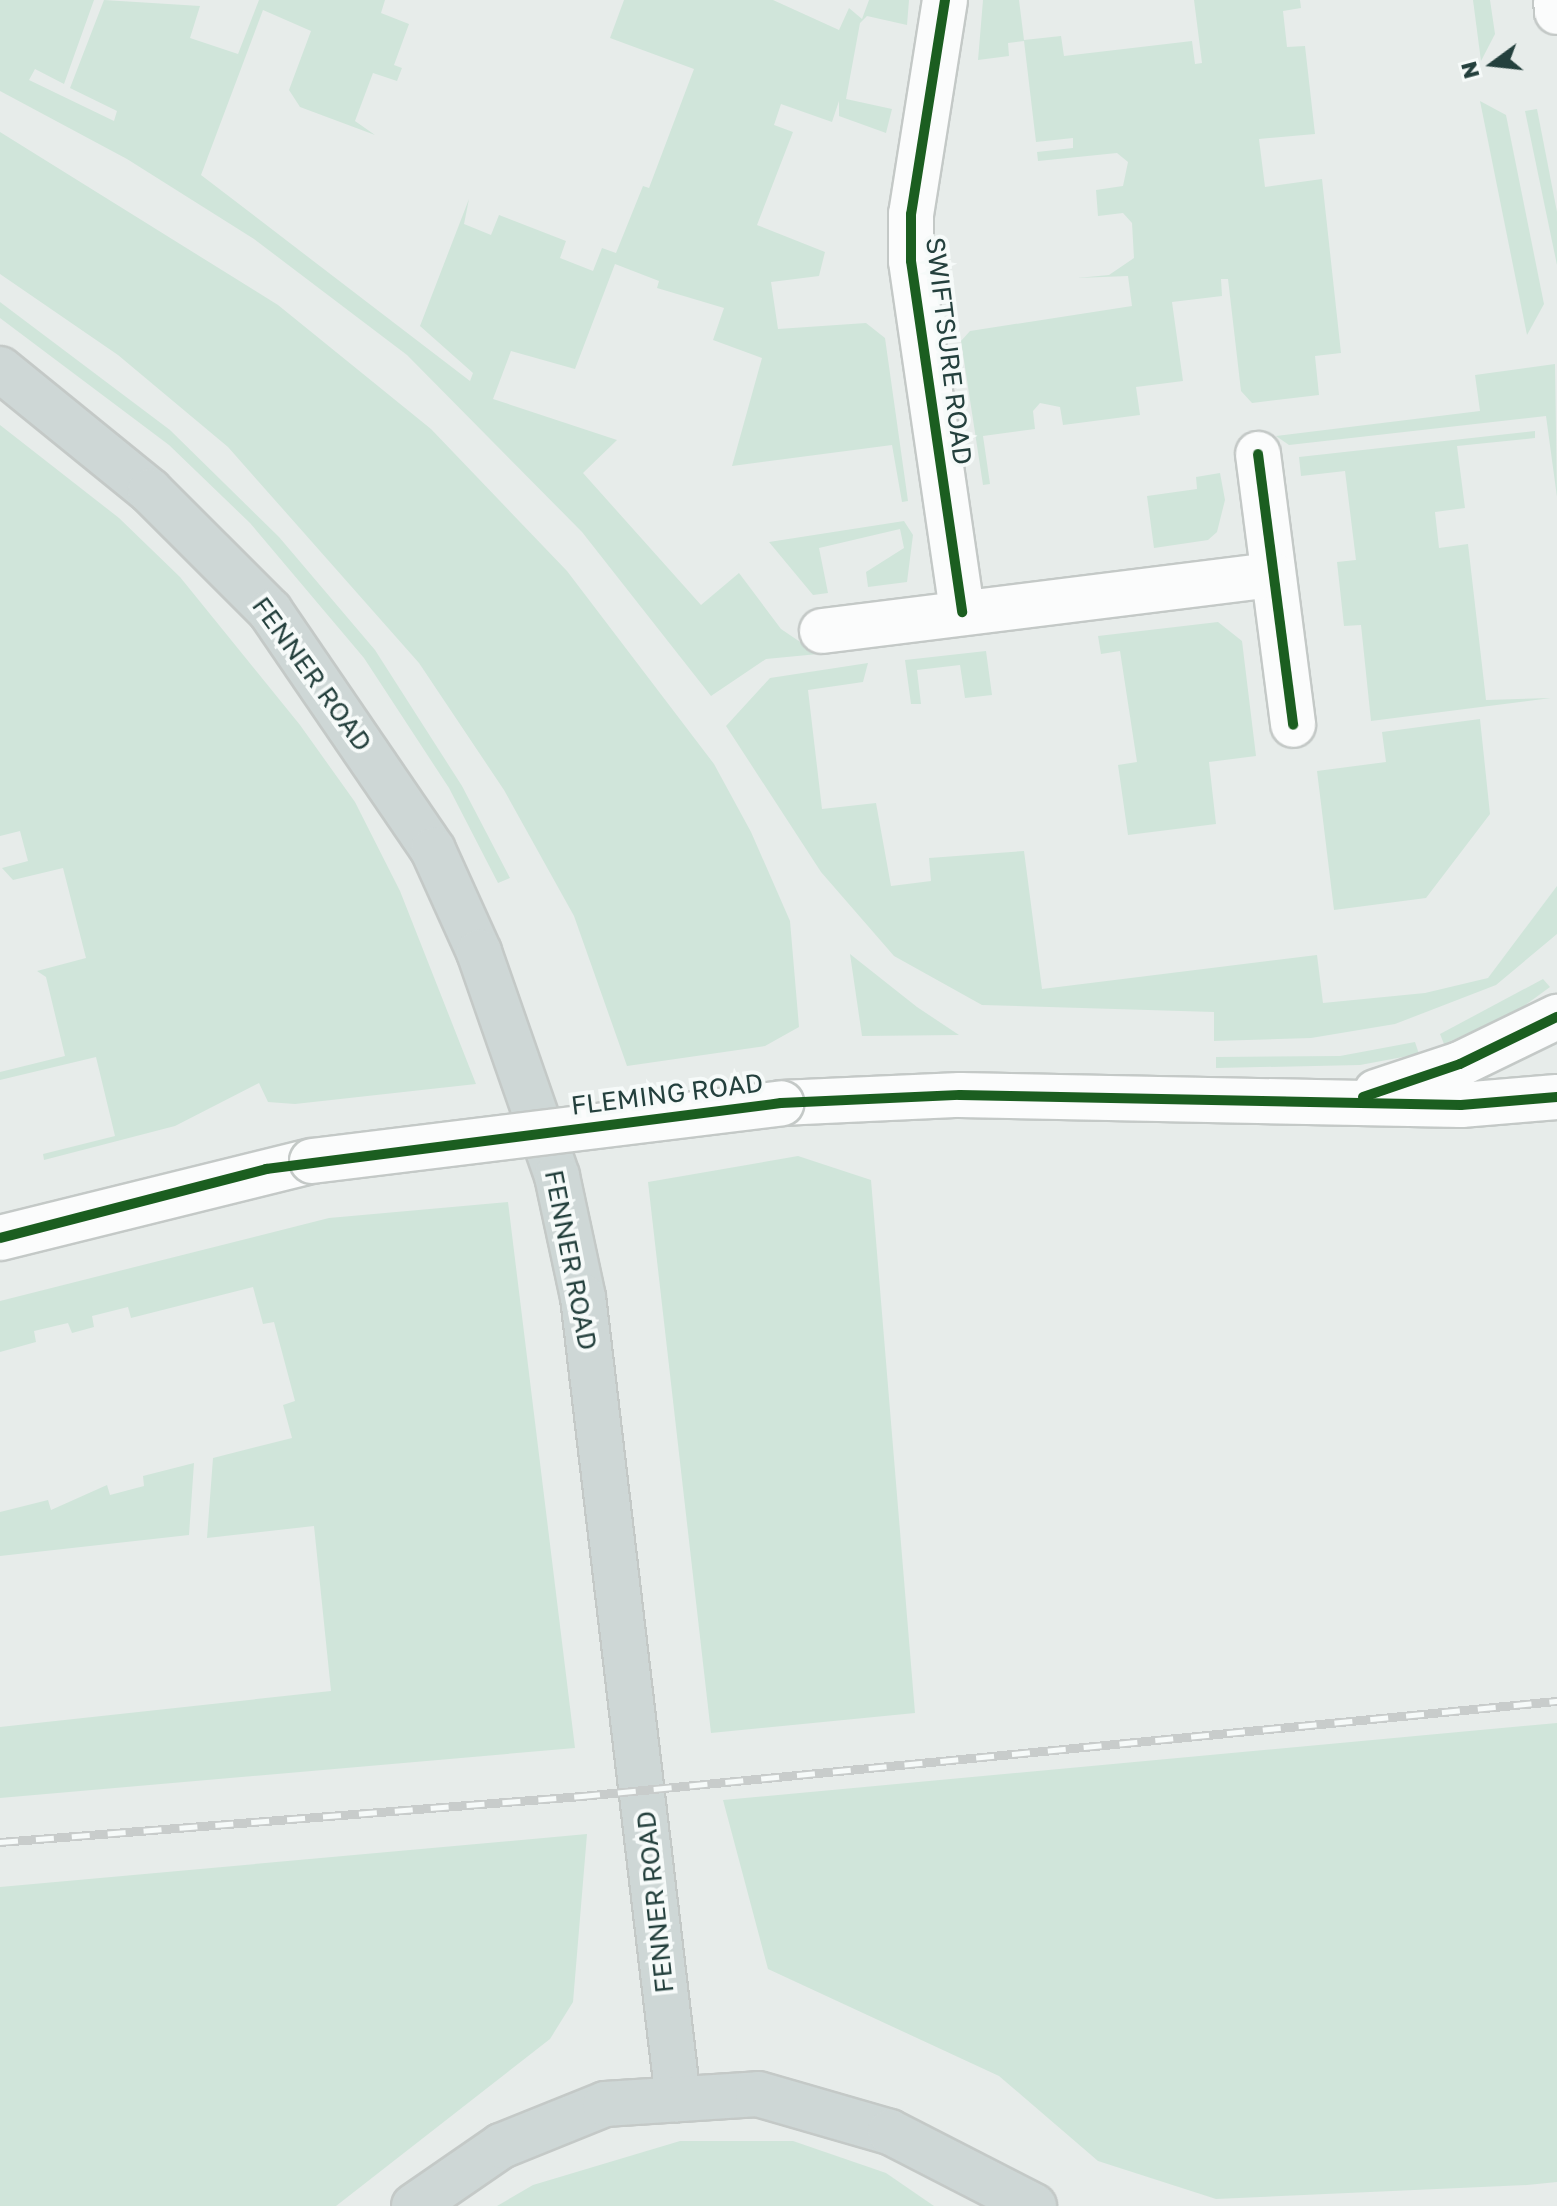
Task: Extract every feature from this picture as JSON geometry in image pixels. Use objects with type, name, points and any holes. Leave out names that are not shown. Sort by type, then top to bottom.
[{"type":"main road","name":"FENNER ROAD","points":[[0,369],[150,491],[270,611],[433,850],[479,952],[557,1176],[583,1297],[678,2099]]},
{"type":"main road","points":[[414,2206],[450,2177],[548,2123],[605,2104],[758,2094],[890,2132],[996,2197],[1034,2206]]},
{"type":"street","name":"SWIFTSURE ROAD","points":[[945,0],[911,214],[911,261],[962,612]]},
{"type":"street","points":[[1556,0],[1557,12]]},
{"type":"street","points":[[1258,454],[1293,725]]},
{"type":"street","points":[[822,631],[1273,575]]},
{"type":"street","name":"FLEMING ROAD","points":[[1351,1101],[1460,1064],[1557,1017]]},
{"type":"street","name":"FLEMING ROAD","points":[[0,1238],[312,1161],[781,1103],[960,1095],[1461,1105],[1557,1097]]},
{"type":"green space","points":[[0,0],[94,0],[64,84],[35,69],[29,80],[114,121],[117,111],[70,88],[104,0],[200,6],[190,38],[238,54],[259,0],[385,0],[381,13],[409,24],[394,65],[402,68],[397,81],[373,73],[355,121],[375,135],[300,107],[289,90],[311,31],[263,10],[201,175],[470,381],[473,373],[420,326],[469,199],[464,224],[491,235],[499,215],[566,241],[560,258],[593,271],[602,248],[616,253],[643,186],[649,188],[694,69],[610,38],[624,0],[773,0],[839,30],[849,8],[862,19],[869,0],[909,0],[907,25],[867,16],[860,23],[846,99],[892,109],[886,133],[839,116],[839,101],[832,122],[781,104],[774,125],[793,132],[757,225],[825,252],[819,276],[771,282],[778,329],[866,323],[885,338],[908,501],[902,502],[892,445],[732,466],[762,358],[713,340],[724,308],[657,288],[659,281],[615,264],[575,369],[511,351],[493,399],[617,440],[583,473],[701,605],[739,573],[781,629],[818,654],[766,659],[711,696],[582,532],[407,355],[254,239],[127,159],[0,91]]},
{"type":"green space","points":[[983,0],[1019,0],[1024,40],[1061,36],[1064,56],[1192,41],[1195,64],[1202,63],[1194,0],[1300,0],[1301,8],[1283,11],[1287,47],[1305,46],[1315,134],[1259,139],[1265,187],[1322,179],[1341,353],[1315,356],[1319,395],[1252,403],[1241,391],[1228,279],[1221,279],[1222,296],[1172,302],[1183,381],[1136,387],[1140,415],[1063,425],[1060,407],[1040,403],[1033,411],[1035,429],[983,436],[990,484],[983,485],[961,341],[970,331],[1132,306],[1128,276],[1077,278],[1109,275],[1134,258],[1132,223],[1123,213],[1098,216],[1096,190],[1123,186],[1128,162],[1117,153],[1038,161],[1037,152],[1073,148],[1073,138],[1036,142],[1024,41],[1008,43],[1009,56],[978,60]]},
{"type":"green space","points":[[1473,0],[1490,0],[1495,34],[1481,61]]},
{"type":"green space","points":[[1480,101],[1506,115],[1544,304],[1527,335]]},
{"type":"green space","points":[[1537,109],[1557,212],[1557,265],[1525,111]]},
{"type":"green space","points":[[0,132],[278,305],[431,429],[567,571],[714,764],[751,832],[790,921],[799,1027],[765,1046],[627,1066],[574,916],[504,790],[419,663],[228,447],[118,355],[0,274]]},
{"type":"green space","points":[[0,302],[170,430],[279,537],[375,650],[462,786],[510,878],[498,883],[449,788],[364,658],[250,523],[169,445],[0,318]]},
{"type":"green space","points":[[1555,364],[1557,497],[1546,416],[1289,445],[1276,436],[1480,411],[1475,375]]},
{"type":"green space","points":[[0,425],[119,518],[180,577],[300,725],[355,802],[400,891],[476,1084],[295,1104],[268,1102],[259,1083],[175,1126],[44,1160],[43,1154],[115,1136],[96,1057],[0,1080],[0,1072],[65,1056],[46,977],[37,971],[86,958],[63,868],[13,880],[2,868],[28,861],[20,831],[0,836]]},
{"type":"green space","points":[[1535,431],[1535,438],[1457,446],[1465,508],[1435,512],[1439,548],[1468,544],[1486,700],[1551,698],[1371,721],[1361,625],[1344,626],[1337,562],[1356,560],[1345,471],[1301,476],[1299,457]]},
{"type":"green space","points":[[1220,473],[1225,500],[1217,532],[1208,540],[1154,548],[1147,496],[1197,489],[1196,477]]},
{"type":"green space","points":[[904,521],[913,535],[907,582],[868,587],[866,572],[904,548],[900,529],[819,548],[828,593],[813,595],[769,542]]},
{"type":"green space","points":[[1218,622],[1242,641],[1256,756],[1209,762],[1216,824],[1128,835],[1118,765],[1137,762],[1120,651],[1101,654],[1098,636]]},
{"type":"green space","points":[[986,651],[992,695],[965,698],[960,665],[917,670],[921,704],[911,704],[905,660]]},
{"type":"green space","points":[[868,663],[863,682],[808,690],[822,809],[876,803],[891,886],[931,881],[929,858],[1024,851],[1042,989],[1317,955],[1323,1003],[1425,993],[1488,978],[1557,886],[1557,934],[1496,985],[1395,1024],[1311,1038],[1214,1041],[1214,1012],[982,1005],[894,956],[821,872],[726,726],[770,678]]},
{"type":"green space","points":[[1480,719],[1490,814],[1426,898],[1334,910],[1317,771],[1386,762],[1382,732]]},
{"type":"green space","points":[[850,954],[917,1007],[959,1035],[862,1036]]},
{"type":"green space","points":[[1543,979],[1550,987],[1516,1012],[1444,1044],[1440,1034]]},
{"type":"green space","points":[[1415,1042],[1419,1054],[1360,1065],[1216,1068],[1216,1057],[1340,1056]]},
{"type":"green space","points":[[798,1156],[871,1180],[915,1713],[711,1733],[648,1182]]},
{"type":"green space","points":[[508,1202],[575,1748],[0,1798],[0,1727],[331,1691],[314,1526],[207,1538],[213,1458],[292,1438],[283,1405],[295,1401],[274,1322],[263,1324],[253,1287],[131,1318],[128,1307],[92,1316],[94,1327],[72,1333],[68,1323],[34,1331],[36,1342],[0,1352],[0,1301],[329,1218]]},
{"type":"green space","points":[[194,1463],[189,1535],[0,1556],[0,1512],[48,1500],[51,1510],[107,1485],[110,1495],[144,1486],[143,1476]]},
{"type":"green space","points":[[1557,1723],[1557,2182],[1527,2185],[1216,2199],[1098,2161],[999,2076],[768,1969],[723,1800]]},
{"type":"green space","points":[[587,1834],[573,2002],[550,2039],[336,2206],[0,2206],[0,1887]]},
{"type":"green space","points":[[680,2141],[793,2141],[886,2173],[934,2206],[497,2206],[533,2185]]},
{"type":"railway","points":[[0,1842],[582,1796],[1557,1701]]},
{"type":"cycle path","points":[[945,0],[911,214],[911,261],[962,612]]},
{"type":"cycle path","points":[[1258,454],[1293,725]]},
{"type":"cycle path","points":[[1363,1097],[1460,1064],[1557,1017]]},
{"type":"cycle path","points":[[0,1238],[266,1169],[781,1103],[960,1095],[1461,1105],[1557,1097]]}]
